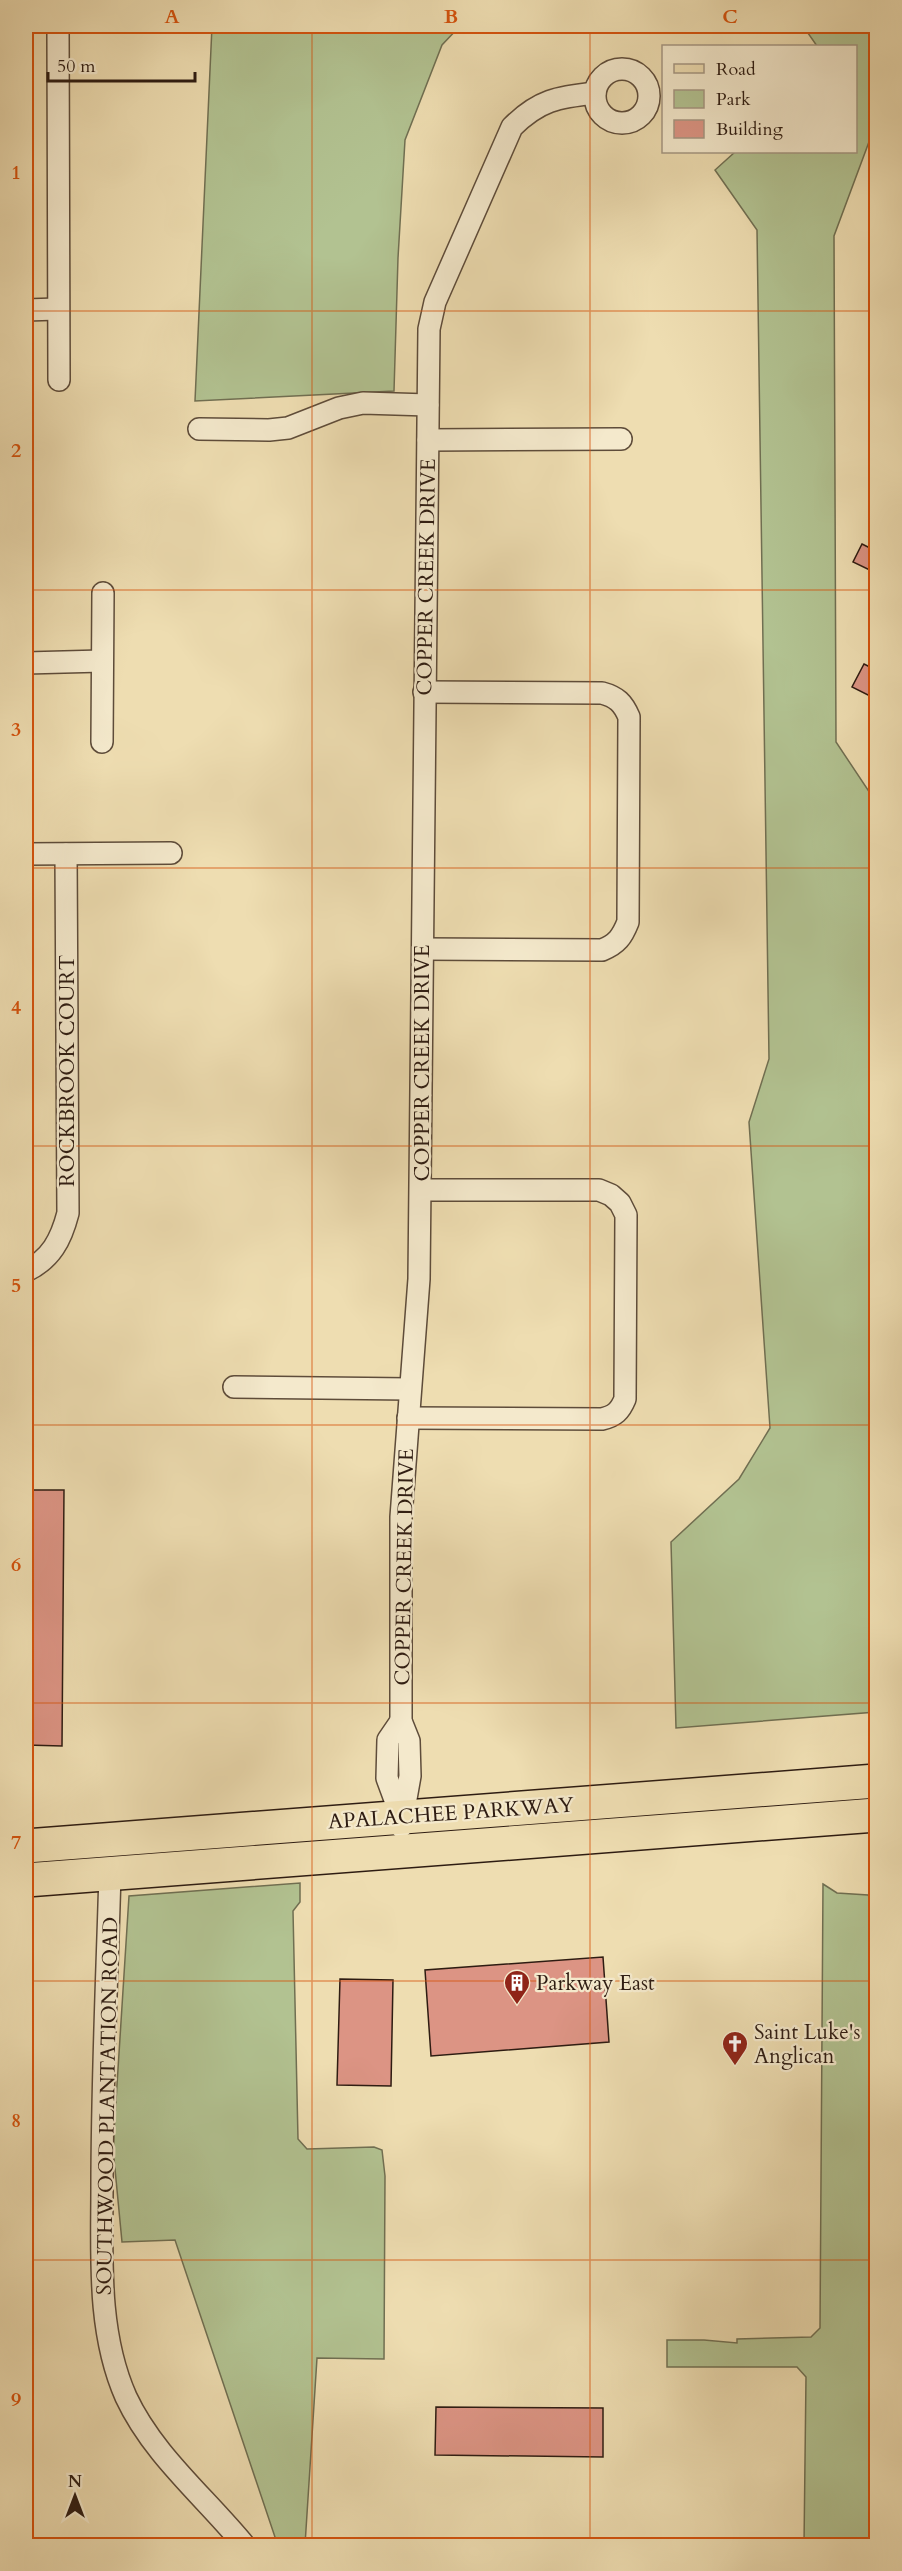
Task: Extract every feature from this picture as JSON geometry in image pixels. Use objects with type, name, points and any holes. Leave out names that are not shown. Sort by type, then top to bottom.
[{"type":"main road","name":"APALACHEE PARKWAY","points":[[26,1846],[876,1781]]},
{"type":"main road","name":"APALACHEE PARKWAY","points":[[26,1880],[876,1815]]},
{"type":"main road","points":[[110,1873],[117,1854],[145,1838]]},
{"type":"main road","points":[[64,1877],[91,1858],[98,1841]]},
{"type":"street","points":[[58,26],[59,380]]},
{"type":"street","name":"COPPER CREEK DRIVE","points":[[401,1851],[401,1817],[410,1776],[409,1741],[401,1721],[401,1517],[419,1279],[421,1190],[428,343],[435,302],[509,133],[526,113],[542,103],[561,97],[595,93]]},
{"type":"street","points":[[26,310],[57,309]]},
{"type":"street","points":[[199,429],[288,428],[339,408],[363,403],[428,405]]},
{"type":"street","points":[[428,440],[621,440]]},
{"type":"street","points":[[102,742],[103,593]]},
{"type":"street","points":[[26,663],[102,662]]},
{"type":"street","points":[[423,949],[602,950],[614,945],[622,936],[628,922],[629,717],[624,705],[614,696],[602,693],[424,692]]},
{"type":"street","points":[[26,854],[171,853]]},
{"type":"street","name":"ROCKBROOK COURT","points":[[26,1271],[41,1264],[54,1249],[63,1232],[68,1213],[66,854]]},
{"type":"street","points":[[408,1418],[602,1419],[620,1410],[625,1399],[626,1215],[620,1203],[611,1195],[599,1190],[421,1190]]},
{"type":"street","points":[[234,1387],[410,1389]]},
{"type":"street","name":"SOUTHWOOD PLANTATION ROAD","points":[[110,1873],[102,2151],[102,2266],[111,2353],[126,2397],[140,2422],[159,2449],[245,2546]]},
{"type":"green space","points":[[212,26],[460,26],[442,45],[405,140],[398,258],[394,391],[195,401]]},
{"type":"green space","points":[[803,26],[876,26],[876,123],[834,236],[836,742],[876,802],[876,1712],[676,1728],[671,1542],[739,1479],[770,1428],[749,1122],[769,1059],[757,230],[715,170],[734,153],[857,153],[857,45],[816,45]]},
{"type":"green space","points":[[300,1883],[300,1902],[293,1911],[298,2139],[307,2149],[374,2147],[382,2150],[385,2176],[384,2359],[317,2358],[305,2545],[278,2546],[175,2240],[122,2242],[113,2148],[129,1896]]},
{"type":"green space","points":[[823,1884],[837,1893],[868,1895],[876,1910],[876,2545],[804,2545],[806,2377],[797,2367],[667,2367],[667,2340],[737,2343],[737,2339],[811,2337],[820,2328]]},
{"type":"building","points":[[862,544],[876,551],[876,573],[853,562]]},
{"type":"building","points":[[864,664],[876,670],[876,699],[852,687]]},
{"type":"building","points":[[26,1490],[64,1490],[62,1746],[26,1745]]},
{"type":"building","name":"Parkway East","points":[[603,1957],[609,2042],[431,2056],[425,1970]]},
{"type":"building","points":[[340,1979],[393,1980],[391,2086],[337,2085]]},
{"type":"building","points":[[436,2407],[603,2408],[603,2457],[435,2455]]},
{"type":"place","name":"Parkway East","points":[[517,2006]]},
{"type":"place","name":"Saint Luke's Anglican","points":[[735,2067]]}]
